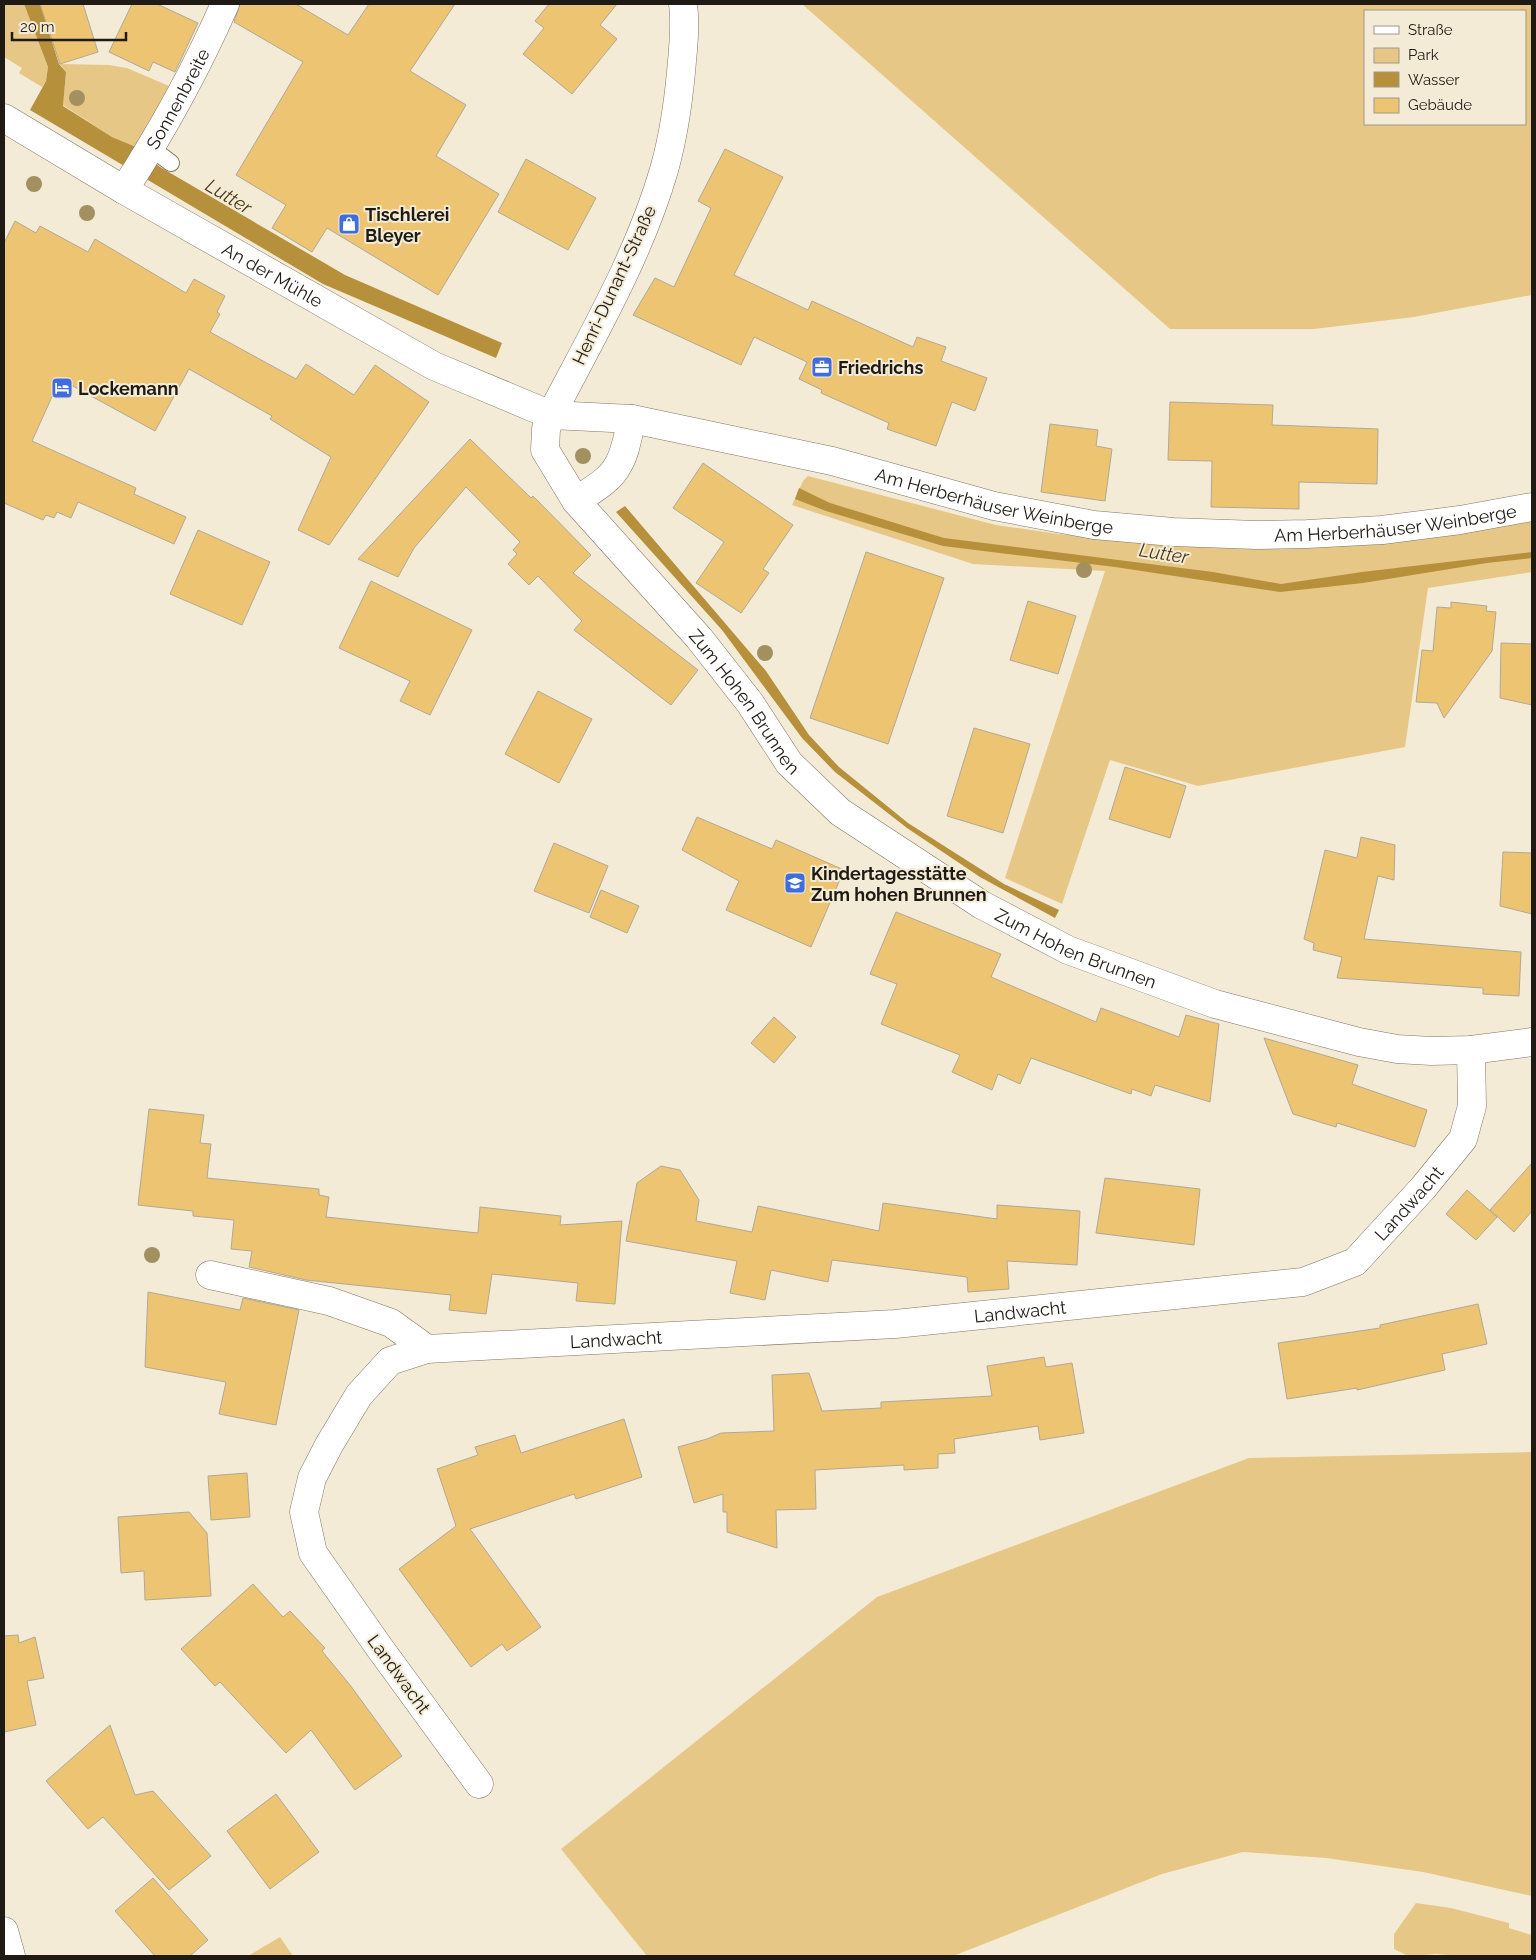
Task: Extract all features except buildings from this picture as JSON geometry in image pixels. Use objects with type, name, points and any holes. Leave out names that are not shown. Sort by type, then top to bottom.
[{"type":"street","name":"Sonnenbreite","points":[[146,165],[212,35],[225,4]]},
{"type":"street","name":"Henri-Dunant-Straße","points":[[551,415],[642,233],[664,170],[679,95],[684,48],[683,4]]},
{"type":"street","name":"An der Mühle","points":[[4,118],[146,165],[434,366],[551,415]]},
{"type":"street","name":"Am Herberhäuser Weinberge","points":[[551,415],[632,419],[832,461],[994,506],[1094,525],[1173,532],[1256,535],[1307,534],[1382,530],[1460,520],[1532,507]]},
{"type":"street","name":"Zum Hohen Brunnen","points":[[551,415],[546,429],[545,450],[576,501],[700,638],[750,704],[789,763],[840,812],[982,905],[1068,950],[1215,1004],[1359,1042],[1397,1049],[1431,1051],[1471,1050],[1532,1042]]},
{"type":"street","points":[[576,501],[607,479],[618,466],[632,419]]},
{"type":"street","name":"Landwacht","points":[[479,1784],[378,1647],[313,1554],[304,1512],[312,1478],[328,1445],[359,1395],[390,1361],[427,1349],[896,1324],[1303,1282],[1354,1262],[1423,1188],[1463,1139],[1472,1106],[1471,1050]]},
{"type":"street","points":[[210,1276],[329,1301],[391,1322],[427,1349]]},
{"type":"street","points":[[4,1932],[11,1956]]},
{"type":"green space","points":[[4,4],[24,4],[48,67],[46,81],[42,87],[19,73],[22,68],[4,57]]},
{"type":"green space","points":[[802,4],[1532,4],[1532,295],[1414,317],[1314,329],[1170,329]]},
{"type":"green space","points":[[60,64],[109,65],[127,68],[169,86],[136,147],[112,137],[63,105],[66,72]]},
{"type":"green space","points":[[808,476],[996,525],[1059,534],[1219,547],[1532,518],[1532,572],[1428,588],[1405,747],[1198,786],[1110,760],[1062,904],[1005,878],[1105,571],[973,564],[792,505],[803,481]]},
{"type":"green space","points":[[1532,1452],[1532,1896],[1423,1872],[1326,1858],[1243,1852],[1162,1874],[953,1956],[647,1956],[561,1849],[877,1597],[1249,1458]]},
{"type":"green space","points":[[1416,1903],[1451,1908],[1509,1923],[1509,1928],[1532,1935],[1532,1956],[1457,1956],[1437,1954],[1408,1956],[1394,1949],[1394,1934]]},
{"type":"green space","points":[[280,1937],[293,1956],[248,1956]]},
{"type":"water","points":[[24,4],[40,4],[59,64],[66,72],[63,106],[112,137],[136,147],[160,167],[345,275],[502,343],[496,358],[323,284],[30,110],[46,81],[48,67]]},
{"type":"water","points":[[799,488],[830,503],[944,538],[1213,572],[1281,584],[1362,572],[1532,552],[1532,558],[1487,563],[1363,583],[1280,592],[1115,567],[943,546],[826,511],[795,499]]},
{"type":"water","points":[[625,506],[766,671],[809,735],[839,767],[908,823],[1004,884],[1059,910],[1055,918],[980,877],[907,828],[835,772],[802,738],[722,630],[616,512]]},
{"type":"place","name":"Tischlerei Bleyer","points":[[349,224]]},
{"type":"place","name":"Friedrichs","points":[[822,367]]},
{"type":"place","name":"Lockemann","points":[[62,388]]},
{"type":"place","name":"Kindertagesstätte Zum hohen Brunnen","points":[[795,883]]},
{"type":"water label","name":"Lutter","points":[[229,196]]},
{"type":"water label","name":"Lutter","points":[[1164,553]]}]
